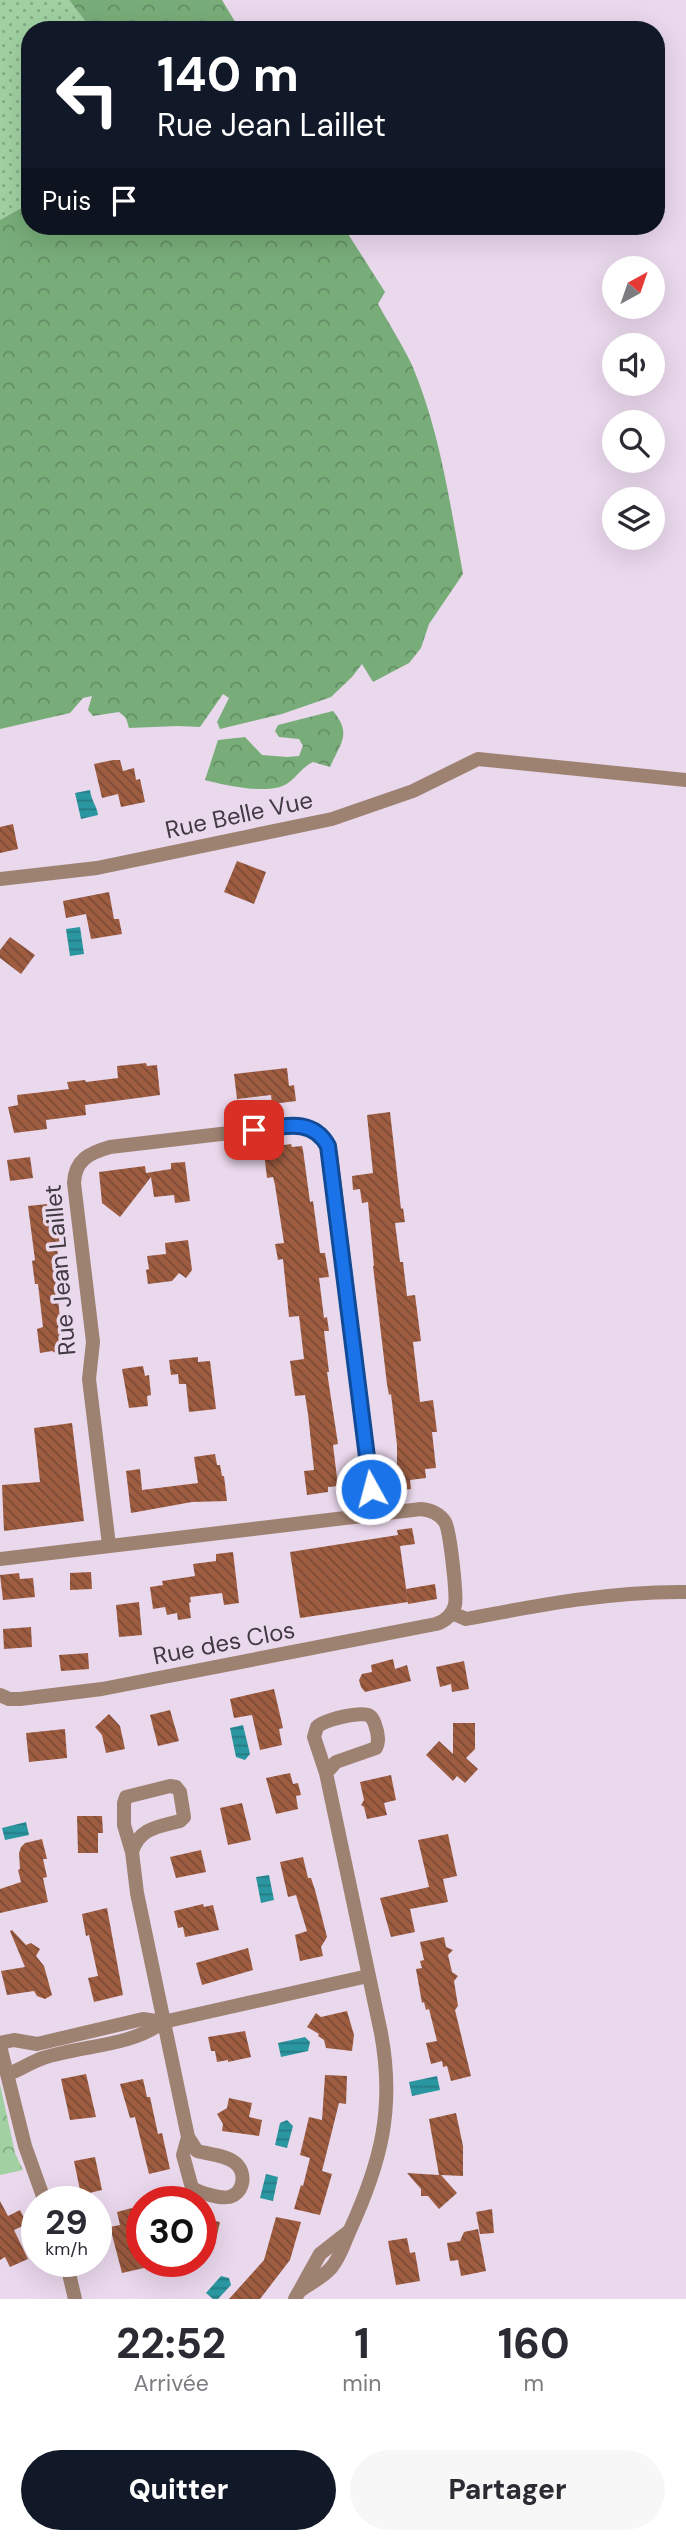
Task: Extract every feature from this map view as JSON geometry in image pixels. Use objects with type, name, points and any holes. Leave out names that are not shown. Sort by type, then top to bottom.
[{"type":"street","name":"Rue Belle Vue","points":[[0,879],[166,855],[332,819],[413,791],[478,759],[686,780]]},
{"type":"street","name":"Rue Jean Laillet","points":[[109,1545],[89,1379],[93,1342],[74,1183],[79,1162],[96,1151],[110,1147],[298,1125],[308,1126],[325,1140],[331,1153],[374,1513]]},
{"type":"street","points":[[0,1559],[421,1509],[436,1513],[445,1521],[449,1533],[455,1600],[452,1613],[466,1619],[568,1600],[686,1592]]},
{"type":"street","name":"Rue des Clos","points":[[0,1695],[9,1699],[20,1699],[102,1689],[436,1624],[443,1622],[452,1613]]},
{"type":"street","points":[[298,2295],[320,2254],[349,2231],[376,2167],[387,2102],[384,2050],[326,1773],[314,1737],[317,1727],[324,1721],[361,1713],[370,1716],[379,1739],[376,1748],[337,1762],[326,1773]]},
{"type":"street","points":[[132,1852],[134,1844],[143,1832],[180,1821],[184,1816],[180,1792],[176,1787],[170,1786],[126,1797],[124,1825],[132,1852],[137,1893],[188,2137],[197,2151],[232,2160],[237,2164],[243,2181],[234,2194],[225,2198],[192,2188],[183,2155],[188,2137]]},
{"type":"street","points":[[39,2186],[25,2146],[0,2044],[14,2040],[37,2044],[143,2019],[163,2022],[368,1976]]},
{"type":"street","points":[[8,2074],[41,2059],[148,2034],[163,2022]]},
{"type":"street","points":[[70,2277],[75,2299]]},
{"type":"green space","points":[[0,0],[69,0],[85,21],[21,21],[21,208],[0,220]]},
{"type":"green space","points":[[69,0],[222,0],[235,21],[85,21]]},
{"type":"green space","points":[[21,208],[21,235],[349,235],[385,292],[378,304],[408,357],[422,390],[443,468],[463,574],[429,624],[421,648],[409,663],[373,682],[362,664],[331,697],[282,714],[220,729],[217,722],[229,698],[223,694],[200,727],[129,728],[126,718],[119,712],[93,716],[88,710],[92,696],[83,698],[70,713],[0,729],[0,220]]},
{"type":"green space","points":[[333,711],[342,726],[343,738],[330,767],[313,762],[288,783],[271,789],[247,788],[205,780],[218,740],[245,737],[262,755],[299,756],[303,746],[299,739],[279,737],[275,731],[278,725]]},
{"type":"green space","points":[[0,2084],[15,2153],[23,2170],[0,2175]]},
{"type":"water","points":[[90,790],[98,815],[81,819],[75,793]]},
{"type":"water","points":[[80,927],[84,954],[70,956],[66,929]]},
{"type":"water","points":[[243,1725],[250,1754],[245,1760],[236,1757],[230,1728]]},
{"type":"water","points":[[26,1822],[29,1835],[5,1840],[2,1828]]},
{"type":"water","points":[[269,1875],[274,1900],[261,1903],[256,1877]]},
{"type":"water","points":[[305,2037],[310,2042],[308,2051],[281,2057],[278,2043]]},
{"type":"water","points":[[437,2076],[440,2090],[412,2096],[409,2082]]},
{"type":"water","points":[[287,2120],[293,2126],[287,2148],[275,2145],[280,2123]]},
{"type":"water","points":[[266,2174],[278,2177],[273,2201],[260,2198]]},
{"type":"water","points":[[221,2276],[229,2278],[231,2285],[218,2299],[213,2299],[206,2293]]},
{"type":"building","points":[[120,760],[123,771],[134,768],[136,780],[140,779],[145,802],[121,807],[118,794],[102,798],[94,764]]},
{"type":"building","points":[[13,824],[18,849],[0,853],[0,827]]},
{"type":"building","points":[[237,861],[266,872],[254,904],[224,892]]},
{"type":"building","points":[[109,892],[114,919],[119,919],[122,934],[91,939],[86,914],[66,918],[63,901]]},
{"type":"building","points":[[10,937],[35,955],[21,974],[0,958],[0,950]]},
{"type":"building","points":[[146,1063],[147,1066],[157,1065],[160,1095],[85,1105],[86,1115],[46,1120],[47,1129],[14,1133],[8,1107],[18,1105],[17,1095],[69,1089],[67,1082],[118,1078],[117,1066]]},
{"type":"building","points":[[287,1068],[289,1086],[294,1085],[296,1101],[272,1104],[271,1095],[237,1099],[234,1074]]},
{"type":"building","points":[[390,1112],[401,1209],[403,1208],[405,1222],[395,1223],[400,1262],[403,1262],[407,1296],[415,1295],[421,1341],[413,1342],[420,1402],[433,1400],[437,1432],[432,1432],[436,1468],[425,1469],[426,1478],[410,1480],[411,1489],[396,1491],[393,1468],[397,1468],[397,1445],[391,1394],[389,1395],[387,1384],[368,1202],[362,1203],[360,1189],[353,1190],[352,1176],[373,1173],[367,1115]]},
{"type":"building","points":[[291,1144],[292,1147],[302,1146],[320,1253],[325,1253],[329,1277],[319,1278],[324,1318],[327,1317],[329,1331],[324,1331],[327,1372],[338,1444],[333,1445],[338,1486],[328,1487],[328,1492],[307,1495],[304,1471],[314,1470],[308,1414],[305,1395],[295,1396],[290,1361],[304,1359],[299,1316],[289,1317],[283,1259],[278,1260],[275,1244],[284,1243],[275,1185],[273,1177],[267,1178],[264,1153],[270,1152],[269,1147]]},
{"type":"building","points":[[30,1157],[33,1178],[10,1181],[7,1160]]},
{"type":"building","points":[[185,1162],[190,1201],[175,1203],[174,1195],[154,1197],[151,1177],[120,1217],[102,1203],[99,1172],[145,1166],[146,1173],[171,1169],[171,1163]]},
{"type":"building","points":[[47,1204],[48,1220],[56,1219],[60,1246],[57,1247],[64,1299],[58,1299],[64,1358],[52,1351],[40,1353],[37,1329],[43,1327],[38,1284],[35,1284],[32,1261],[35,1260],[28,1206]]},
{"type":"building","points":[[188,1240],[192,1270],[186,1278],[179,1273],[172,1281],[148,1284],[147,1256],[166,1254],[165,1243]]},
{"type":"building","points":[[198,1357],[198,1362],[210,1361],[216,1409],[189,1412],[186,1384],[179,1384],[178,1374],[171,1375],[169,1360]]},
{"type":"building","points":[[143,1366],[145,1376],[149,1375],[151,1395],[147,1396],[148,1406],[129,1408],[122,1369]]},
{"type":"building","points":[[72,1423],[84,1521],[4,1531],[2,1485],[40,1482],[34,1428]]},
{"type":"building","points":[[215,1454],[217,1465],[220,1465],[224,1476],[227,1501],[192,1502],[131,1513],[126,1471],[140,1469],[142,1490],[198,1483],[194,1457]]},
{"type":"building","points":[[412,1528],[415,1544],[400,1546],[408,1602],[300,1618],[290,1552],[398,1535],[397,1530]]},
{"type":"building","points":[[233,1552],[239,1603],[224,1605],[222,1593],[190,1597],[191,1618],[178,1620],[177,1613],[167,1615],[165,1607],[153,1609],[150,1587],[163,1585],[162,1581],[195,1576],[193,1564],[216,1561],[216,1554]]},
{"type":"building","points":[[91,1572],[92,1589],[70,1590],[70,1573]]},
{"type":"building","points":[[19,1573],[20,1579],[33,1578],[35,1597],[3,1600],[0,1575]]},
{"type":"building","points":[[435,1584],[437,1599],[408,1604],[406,1589]]},
{"type":"building","points":[[139,1602],[142,1635],[119,1637],[116,1605]]},
{"type":"building","points":[[31,1627],[32,1647],[4,1649],[3,1629]]},
{"type":"building","points":[[88,1653],[89,1669],[61,1671],[59,1655]]},
{"type":"building","points":[[393,1659],[395,1669],[407,1665],[411,1681],[365,1692],[359,1680],[362,1674],[372,1672],[371,1665]]},
{"type":"building","points":[[464,1661],[469,1689],[452,1692],[451,1684],[440,1687],[436,1667]]},
{"type":"building","points":[[274,1689],[283,1728],[279,1729],[282,1745],[260,1750],[252,1715],[234,1718],[230,1699]]},
{"type":"building","points":[[170,1710],[179,1741],[158,1746],[150,1715]]},
{"type":"building","points":[[109,1714],[120,1726],[125,1749],[106,1753],[102,1735],[95,1727]]},
{"type":"building","points":[[453,1723],[475,1723],[475,1749],[466,1758],[478,1769],[465,1783],[457,1776],[453,1781],[426,1755],[439,1741],[453,1754]]},
{"type":"building","points":[[65,1729],[67,1758],[29,1762],[26,1733]]},
{"type":"building","points":[[290,1773],[293,1784],[298,1783],[301,1795],[296,1796],[298,1809],[276,1814],[266,1778]]},
{"type":"building","points":[[391,1775],[396,1800],[384,1803],[387,1815],[367,1819],[361,1805],[364,1800],[360,1782]]},
{"type":"building","points":[[242,1803],[251,1840],[228,1845],[220,1808]]},
{"type":"building","points":[[77,1816],[102,1816],[103,1833],[98,1833],[98,1853],[78,1853]]},
{"type":"building","points":[[448,1834],[457,1876],[443,1879],[448,1902],[410,1909],[415,1932],[391,1937],[380,1898],[429,1887],[418,1840]]},
{"type":"building","points":[[42,1839],[47,1859],[43,1859],[47,1877],[43,1878],[48,1902],[0,1913],[0,1889],[21,1882],[18,1870],[21,1847],[25,1843]]},
{"type":"building","points":[[201,1850],[206,1872],[176,1878],[170,1857]]},
{"type":"building","points":[[303,1857],[327,1937],[321,1947],[323,1956],[300,1961],[295,1935],[307,1931],[296,1895],[288,1897],[280,1862]]},
{"type":"building","points":[[203,1904],[204,1907],[213,1905],[219,1930],[185,1937],[183,1927],[178,1928],[174,1911]]},
{"type":"building","points":[[107,1908],[123,1995],[94,2002],[88,1978],[98,1976],[82,1914]]},
{"type":"building","points":[[10,1931],[26,1945],[31,1943],[40,1949],[36,1956],[44,1966],[52,1995],[45,1999],[37,1996],[34,1991],[7,1995],[1,1971],[25,1967]]},
{"type":"building","points":[[444,1937],[446,1947],[453,1950],[448,1955],[452,1972],[458,1976],[454,1981],[458,2006],[455,2010],[471,2076],[451,2081],[447,2066],[443,2067],[442,2061],[431,2064],[426,2043],[437,2041],[429,2009],[426,2010],[424,2002],[422,2003],[416,1969],[422,1968],[420,1961],[424,1960],[420,1942]]},
{"type":"building","points":[[248,1948],[253,1970],[202,1985],[196,1963]]},
{"type":"building","points":[[347,2011],[354,2035],[352,2051],[326,2048],[319,2034],[307,2027],[316,2013],[321,2017]]},
{"type":"building","points":[[245,2031],[251,2057],[217,2062],[208,2037]]},
{"type":"building","points":[[86,2074],[96,2117],[70,2120],[61,2079]]},
{"type":"building","points":[[325,2075],[347,2076],[346,2104],[339,2103],[322,2171],[332,2174],[320,2215],[294,2209],[310,2158],[300,2155],[309,2117],[322,2120]]},
{"type":"building","points":[[143,2079],[158,2134],[162,2133],[170,2169],[149,2174],[135,2117],[130,2118],[120,2084]]},
{"type":"building","points":[[229,2098],[252,2103],[249,2117],[262,2120],[259,2136],[222,2131],[223,2124],[217,2114],[227,2108]]},
{"type":"building","points":[[456,2113],[463,2146],[463,2176],[441,2175],[457,2193],[439,2209],[428,2196],[421,2196],[421,2189],[407,2173],[439,2175],[429,2119]]},
{"type":"building","points":[[95,2157],[101,2186],[79,2186],[74,2161]]},
{"type":"building","points":[[0,2201],[8,2216],[20,2210],[21,2212],[21,2227],[14,2230],[21,2244],[21,2262],[10,2267],[5,2257],[0,2260]]},
{"type":"building","points":[[492,2209],[494,2233],[480,2234],[476,2212]]},
{"type":"building","points":[[126,2210],[126,2272],[122,2273],[112,2235],[112,2227],[120,2225],[117,2212]]},
{"type":"building","points":[[276,2217],[301,2222],[290,2260],[260,2299],[229,2299],[264,2260]]},
{"type":"building","points":[[478,2229],[486,2271],[461,2276],[458,2260],[450,2261],[447,2243],[460,2241],[464,2232]]},
{"type":"building","points":[[407,2238],[410,2253],[415,2252],[420,2281],[396,2285],[388,2241]]},
{"type":"route","points":[[254,1130],[308,1126],[325,1140],[331,1153],[371,1489]]}]
